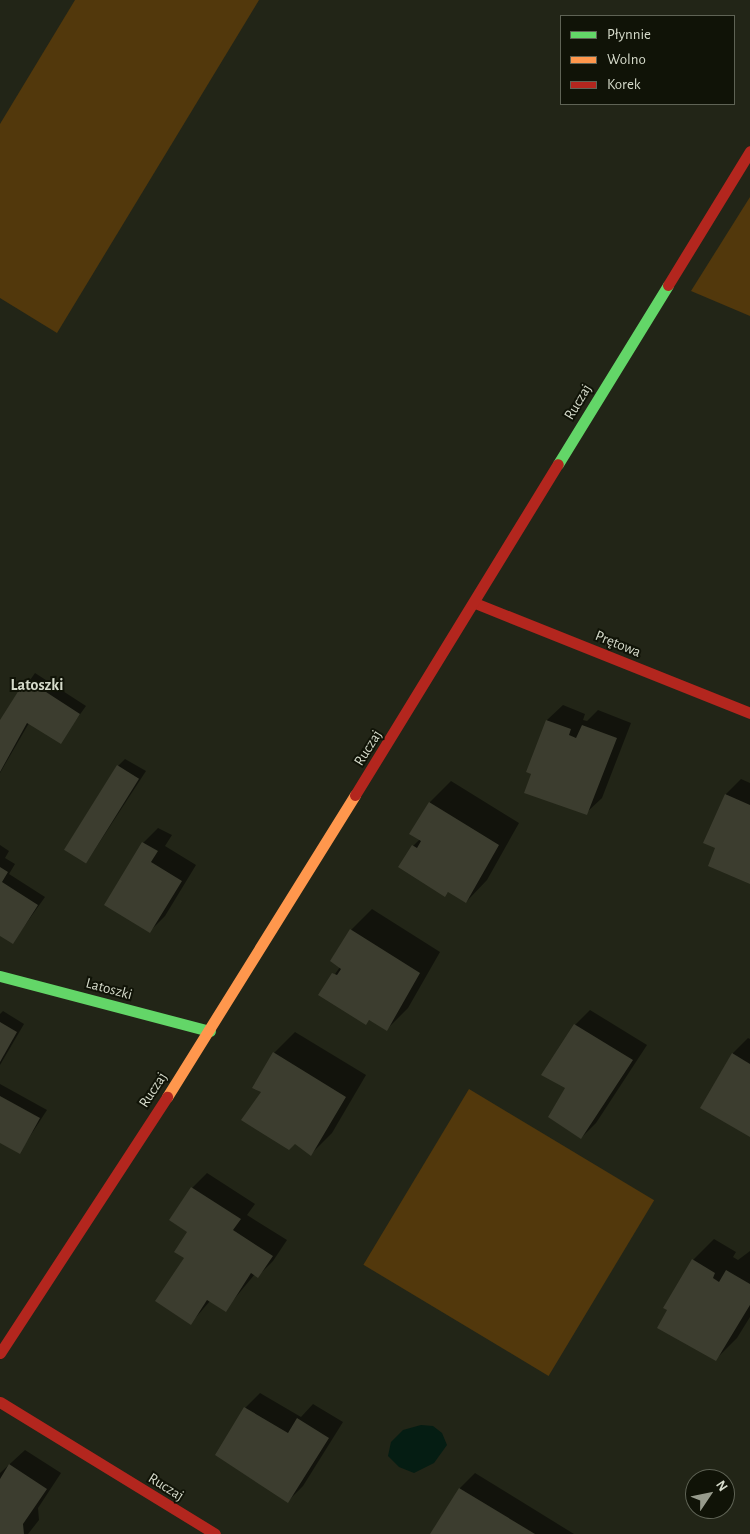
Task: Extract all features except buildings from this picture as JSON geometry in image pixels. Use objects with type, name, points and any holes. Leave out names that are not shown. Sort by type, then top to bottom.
[{"type":"street","name":"Ruczaj","points":[[0,1353],[210,1031],[475,603],[750,151]]},
{"type":"street","name":"Prętowa","points":[[475,603],[750,713]]},
{"type":"street","name":"Latoszki","points":[[0,976],[210,1031]]},
{"type":"street","name":"Ruczaj","points":[[0,1402],[215,1534]]},
{"type":"shaded area","points":[[75,0],[259,0],[57,333],[0,298],[0,124]]},
{"type":"shaded area","points":[[750,197],[750,316],[691,291]]},
{"type":"shaded area","points":[[469,1089],[654,1200],[549,1376],[363,1265]]},
{"type":"shaded area","points":[[421,1425],[433,1426],[442,1433],[447,1445],[434,1463],[414,1473],[399,1467],[388,1456],[391,1442],[403,1430]]},
{"type":"traffic: fast","points":[[558,464],[668,285]]},
{"type":"traffic: fast","points":[[0,976],[210,1031]]},
{"type":"traffic: slow","points":[[167,1097],[355,795]]},
{"type":"traffic: jam","points":[[668,285],[750,151]]},
{"type":"traffic: jam","points":[[355,795],[558,464]]},
{"type":"traffic: jam","points":[[475,603],[750,713]]},
{"type":"traffic: jam","points":[[0,1353],[167,1097]]},
{"type":"traffic: jam","points":[[0,1402],[215,1534]]},
{"type":"district","name":"Latoszki","points":[[37,685]]}]
